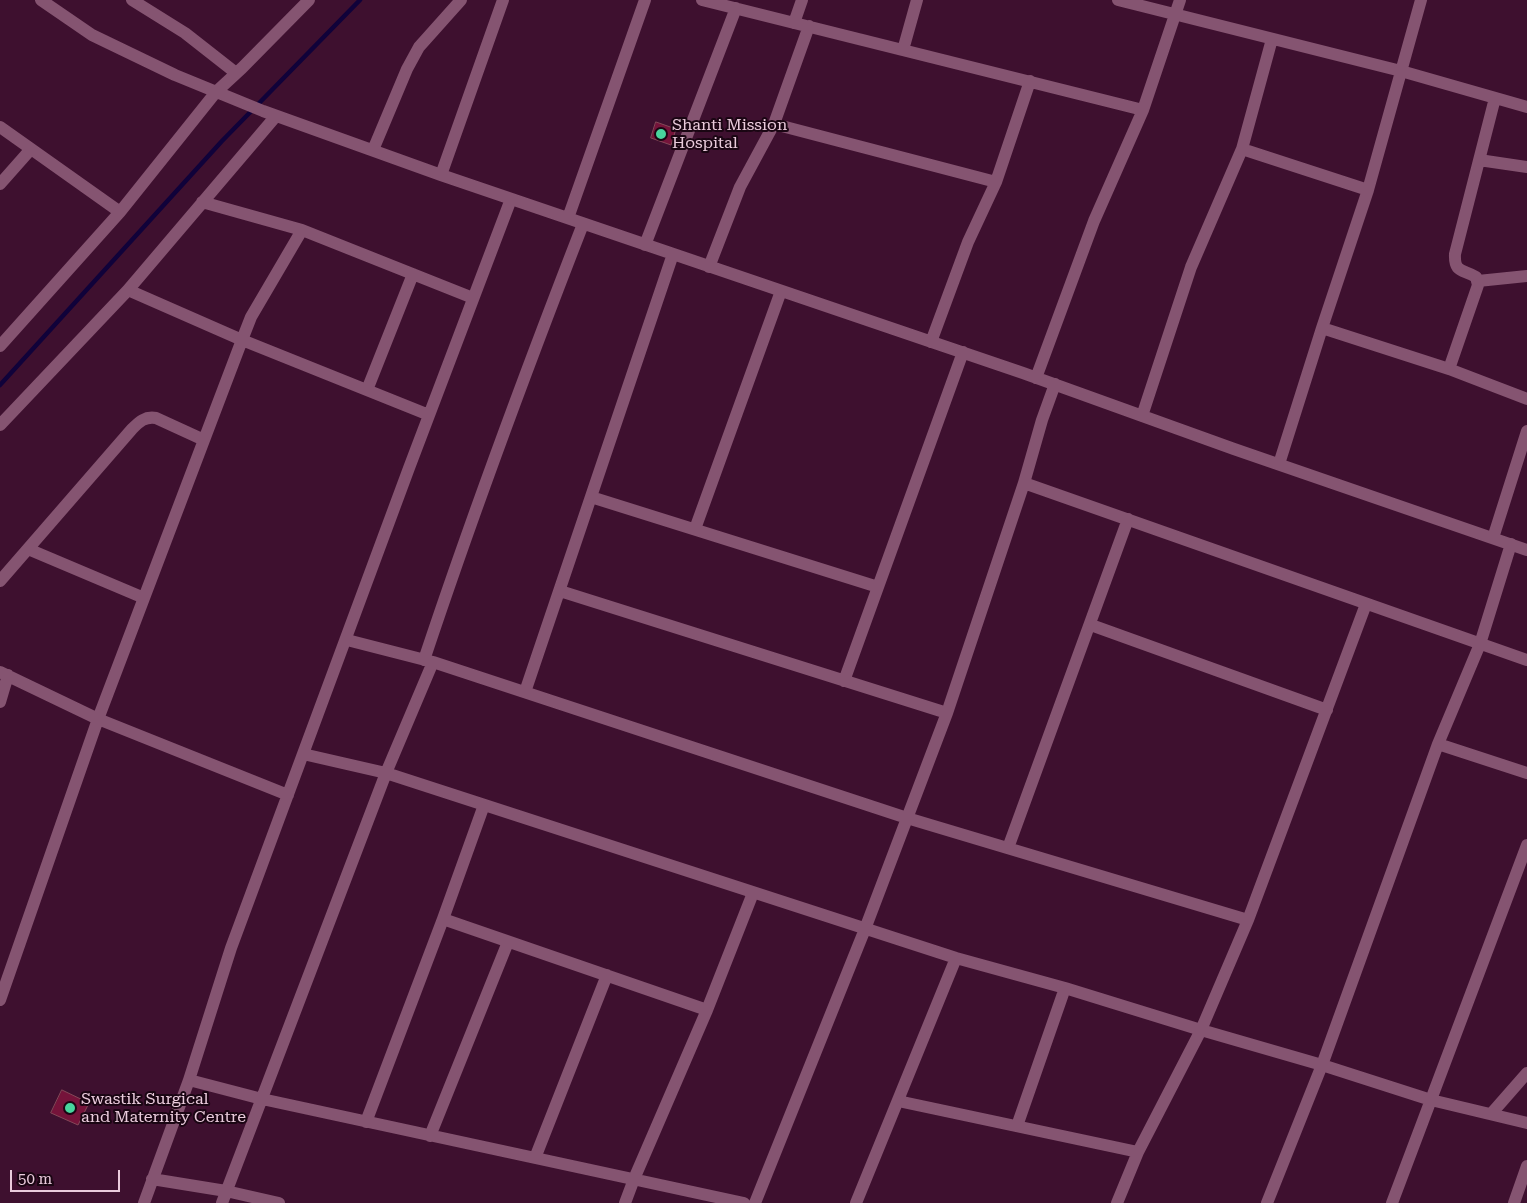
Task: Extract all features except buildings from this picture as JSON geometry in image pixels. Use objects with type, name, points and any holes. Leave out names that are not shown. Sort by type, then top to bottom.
[{"type":"street","points":[[41,0],[92,35],[218,93],[276,116],[583,224],[963,352],[1527,550]]},
{"type":"street","points":[[132,0],[185,33],[236,73]]},
{"type":"street","points":[[373,150],[407,69],[419,47],[461,0]]},
{"type":"street","points":[[441,175],[504,0]]},
{"type":"street","points":[[568,218],[645,0]]},
{"type":"street","points":[[702,0],[1143,110]]},
{"type":"street","points":[[794,23],[802,0]]},
{"type":"street","points":[[903,50],[917,0]]},
{"type":"street","points":[[1118,0],[1401,71],[1527,107]]},
{"type":"street","points":[[1036,378],[1094,220],[1143,110],[1180,0]]},
{"type":"street","points":[[1279,464],[1368,190],[1421,0]]},
{"type":"street","points":[[0,346],[120,212],[218,93],[307,1]]},
{"type":"street","points":[[646,245],[736,8]]},
{"type":"street","points":[[709,266],[740,187],[774,124],[809,26]]},
{"type":"street","points":[[1142,416],[1191,267],[1242,149],[1272,39]]},
{"type":"street","points":[[931,342],[968,242],[996,182],[1030,81]]},
{"type":"street","points":[[1449,370],[1478,286],[1478,280],[1474,275],[1460,270],[1455,264],[1455,259],[1495,98]]},
{"type":"street","points":[[0,425],[128,290],[276,116]]},
{"type":"street","points":[[774,124],[996,182]]},
{"type":"street","points":[[0,127],[120,212]]},
{"type":"street","points":[[1242,149],[1368,190]]},
{"type":"street","points":[[0,184],[31,150]]},
{"type":"street","points":[[1479,160],[1527,167]]},
{"type":"street","points":[[144,1203],[189,1080],[231,948],[511,199]]},
{"type":"street","points":[[202,202],[302,230],[474,298]]},
{"type":"street","points":[[224,1197],[429,661],[457,560],[510,412],[583,224]]},
{"type":"street","points":[[0,1000],[98,719],[251,317],[302,230]]},
{"type":"street","points":[[525,692],[674,254]]},
{"type":"street","points":[[367,390],[413,274]]},
{"type":"street","points":[[1478,280],[1527,276]]},
{"type":"street","points":[[128,290],[242,340],[429,415]]},
{"type":"street","points":[[695,529],[781,291]]},
{"type":"street","points":[[1322,328],[1449,370],[1527,399]]},
{"type":"street","points":[[844,681],[963,352]]},
{"type":"street","points":[[756,1203],[865,929],[946,714],[1024,483],[1042,420],[1055,384]]},
{"type":"street","points":[[0,582],[132,429],[146,418],[156,418],[204,440]]},
{"type":"street","points":[[1494,538],[1527,431]]},
{"type":"street","points":[[1024,483],[1527,660]]},
{"type":"street","points":[[591,497],[878,587]]},
{"type":"street","points":[[1008,848],[1128,519]]},
{"type":"street","points":[[1267,1203],[1322,1064],[1438,744],[1480,644],[1511,544]]},
{"type":"street","points":[[28,549],[144,598]]},
{"type":"street","points":[[560,592],[946,714]]},
{"type":"street","points":[[1117,1203],[1138,1152],[1201,1030],[1248,920],[1366,604]]},
{"type":"street","points":[[1091,624],[1327,710]]},
{"type":"street","points":[[346,640],[429,661],[907,818],[1248,920]]},
{"type":"street","points":[[0,702],[4,674],[98,719],[288,795]]},
{"type":"street","points":[[1438,744],[1527,773]]},
{"type":"street","points":[[303,754],[386,773],[956,958],[1065,988],[1201,1030],[1322,1064],[1431,1100],[1527,1123]]},
{"type":"street","points":[[366,1122],[484,805]]},
{"type":"street","points":[[1392,1203],[1431,1100],[1523,871],[1527,845]]},
{"type":"street","points":[[626,1203],[634,1179],[707,1010],[753,893]]},
{"type":"street","points":[[443,919],[707,1010]]},
{"type":"street","points":[[430,1136],[508,942]]},
{"type":"street","points":[[856,1203],[956,958]]},
{"type":"street","points":[[535,1158],[607,975]]},
{"type":"street","points":[[1017,1126],[1065,988]]},
{"type":"street","points":[[1491,1114],[1527,1073]]},
{"type":"street","points":[[189,1080],[262,1099],[744,1203]]},
{"type":"street","points":[[898,1101],[1138,1152]]},
{"type":"street","points":[[1514,1203],[1527,1166]]},
{"type":"street","points":[[152,1179],[224,1197],[279,1203]]},
{"type":"waterway","points":[[0,385],[222,141],[360,0]]},
{"type":"place","name":"Shanti Mission Hospital","points":[[661,134]]},
{"type":"place","name":"Swastik Surgical and Maternity Centre","points":[[70,1108]]}]
